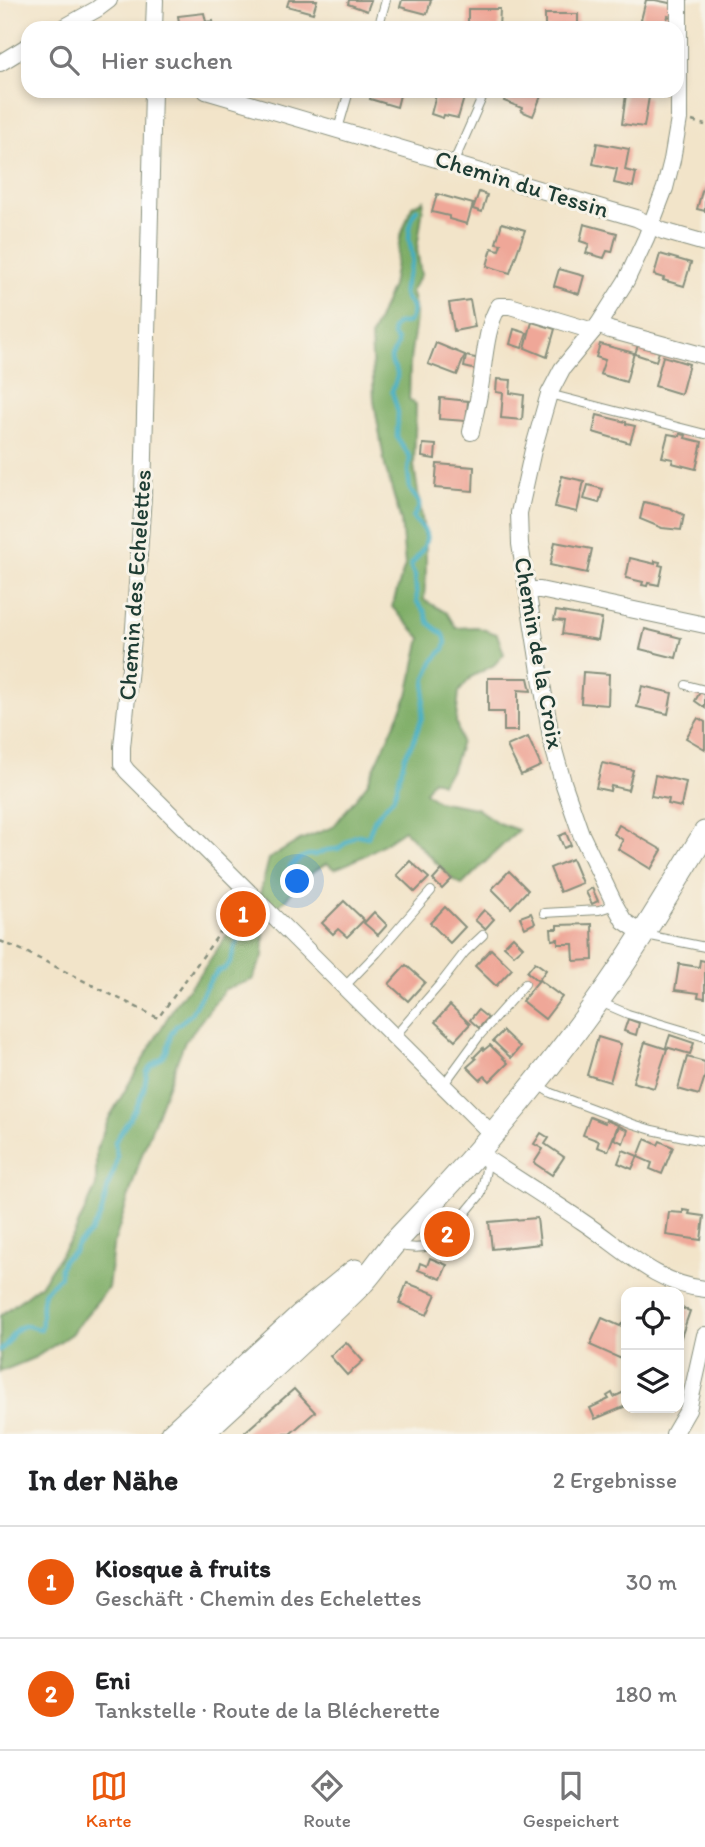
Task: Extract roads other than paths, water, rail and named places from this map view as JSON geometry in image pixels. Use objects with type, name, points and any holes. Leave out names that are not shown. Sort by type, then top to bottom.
[{"type":"main road","points":[[201,1434],[365,1279],[393,1244],[483,1156],[493,1135],[597,1001],[643,934],[705,833]]},
{"type":"main road","points":[[172,1434],[300,1316],[393,1244]]},
{"type":"street","points":[[76,21],[110,0]]},
{"type":"street","points":[[154,21],[155,0]]},
{"type":"street","name":"Chemin de la Croix","points":[[679,0],[679,21]]},
{"type":"street","points":[[1,61],[21,50]]},
{"type":"street","name":"Chemin des Echelettes","points":[[153,98],[143,496],[122,764],[493,1135]]},
{"type":"street","name":"Chemin du Tessin","points":[[231,98],[636,218],[663,231],[705,243]]},
{"type":"street","name":"Chemin de la Croix","points":[[643,934],[624,921],[615,905],[581,834],[563,782],[547,716],[520,544],[519,513],[549,394],[562,369],[595,328],[626,281],[651,225],[672,160],[679,119],[678,98]]},
{"type":"street","points":[[471,432],[488,337],[499,306],[610,330],[705,356]]},
{"type":"street","points":[[528,590],[540,590],[705,625]]},
{"type":"street","points":[[483,1156],[649,1269],[680,1285],[705,1289]]},
{"type":"street","points":[[674,1434],[688,1410],[701,1372],[705,1335]]},
{"type":"lane","points":[[380,21],[386,0]]},
{"type":"lane","points":[[338,129],[347,98]]},
{"type":"lane","points":[[453,164],[482,98]]},
{"type":"lane","points":[[549,394],[705,434]]},
{"type":"lane","points":[[686,685],[705,690]]},
{"type":"lane","points":[[345,986],[431,891]]},
{"type":"lane","points":[[544,913],[599,910],[615,905]]},
{"type":"lane","points":[[643,934],[705,947]]},
{"type":"lane","points":[[395,1036],[465,952],[484,935]]},
{"type":"lane","points":[[444,1084],[480,1035],[525,984]]},
{"type":"lane","points":[[597,1001],[628,1014],[705,1037]]},
{"type":"lane","points":[[536,1083],[551,1093],[633,1124],[703,1141]]},
{"type":"lane","points":[[393,1244],[410,1249],[423,1248],[443,1240],[481,1194],[483,1156]]},
{"type":"waterway","points":[[290,867],[300,858],[338,849],[358,835],[368,837],[375,818],[393,798],[405,756],[422,717],[426,678],[446,642],[444,635],[429,623],[417,602],[415,575],[411,565],[423,548],[426,534],[413,517],[419,508],[419,502],[410,490],[410,457],[397,437],[398,412],[392,391],[397,377],[391,358],[397,345],[393,328],[397,324],[409,322],[413,309],[405,298],[404,288],[412,259],[410,228],[417,209]]},
{"type":"waterway","points":[[0,1350],[20,1327],[41,1329],[45,1291],[60,1276],[63,1260],[90,1233],[101,1215],[115,1168],[115,1142],[136,1108],[147,1072],[163,1057],[171,1034],[176,1026],[190,1015],[209,982],[218,971],[230,963],[241,934]]},
{"type":"place","name":"Kiosque à fruits","points":[[243,914]]},
{"type":"place","name":"Eni","points":[[447,1234]]}]
